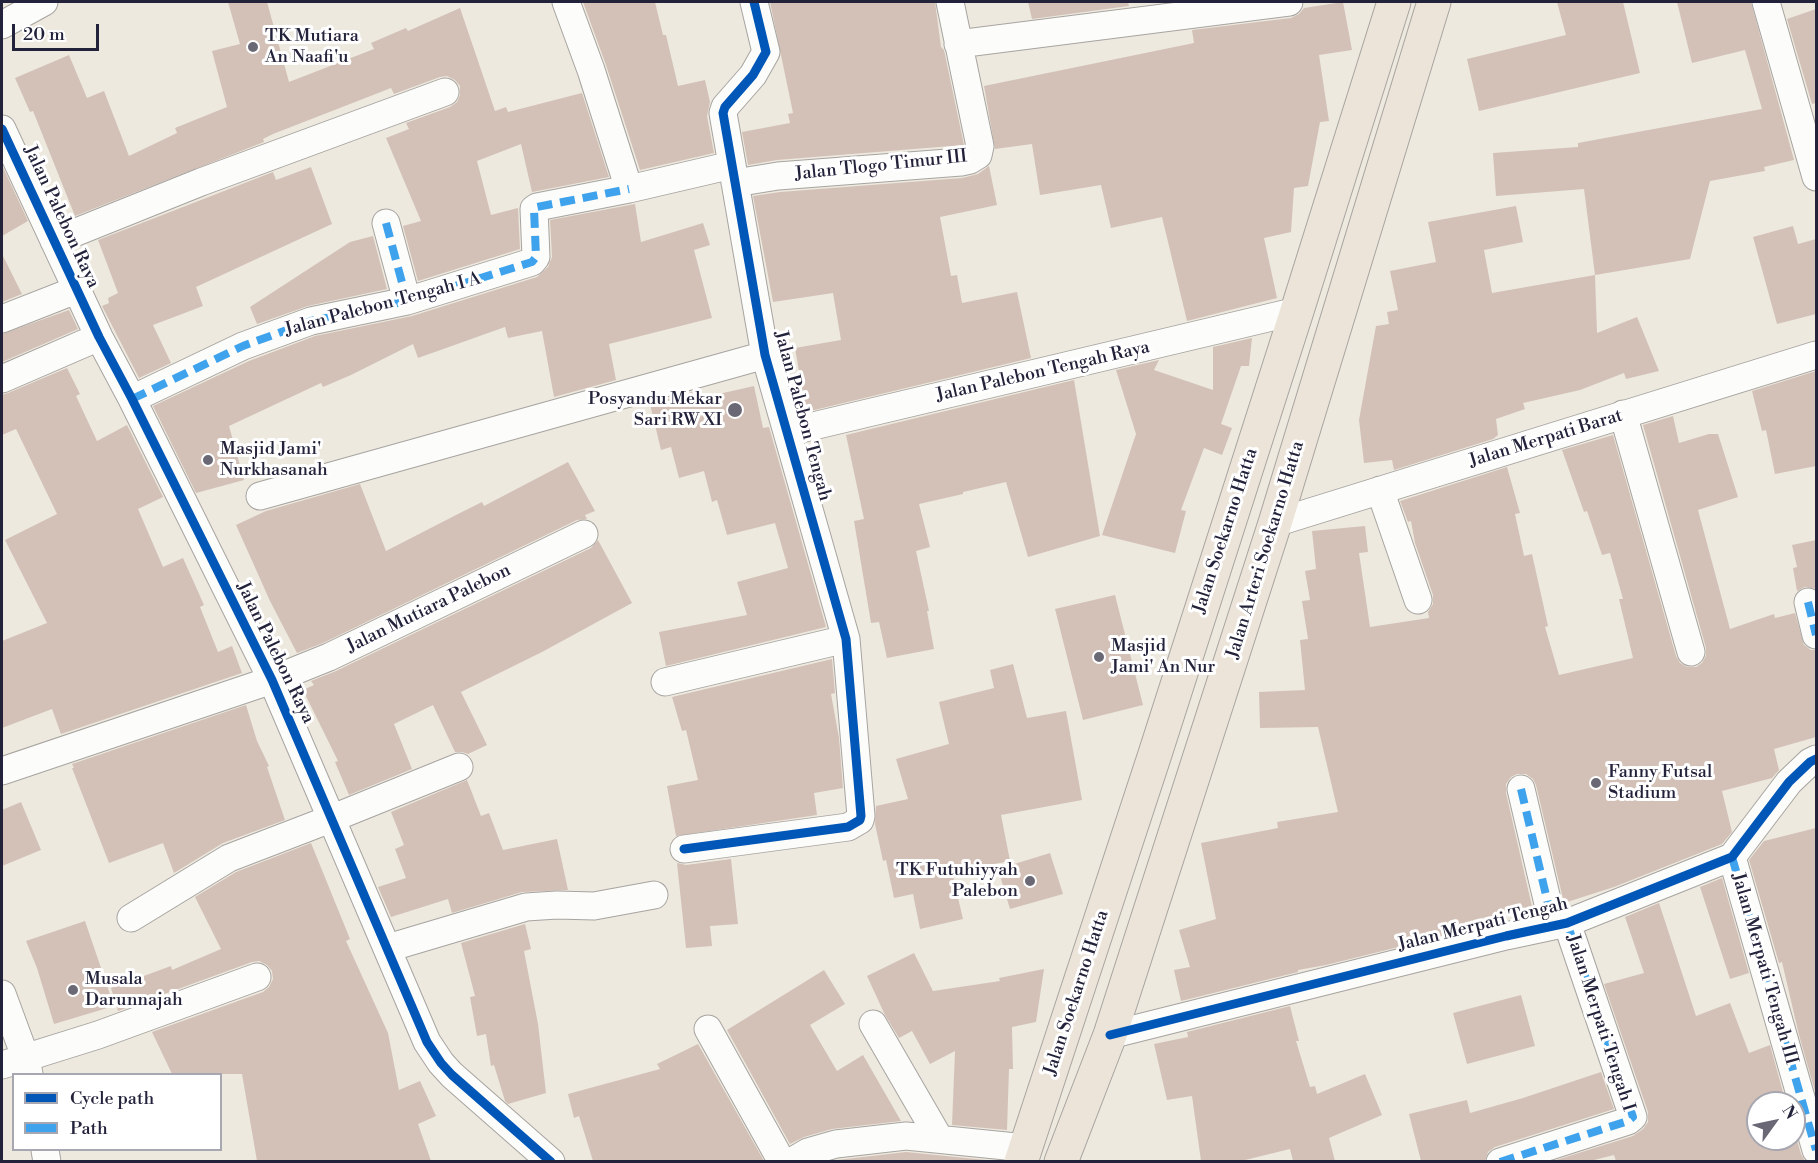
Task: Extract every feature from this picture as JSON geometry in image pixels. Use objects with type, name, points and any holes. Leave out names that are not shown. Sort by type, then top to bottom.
[{"type":"main road","name":"Jalan Soekarno Hatta","points":[[1023,1155],[1155,754],[1394,2]]},
{"type":"main road","name":"Jalan Arteri Soekarno Hatta","points":[[1061,1161],[1110,1035],[1275,523],[1434,2]]},
{"type":"main road","points":[[1155,754],[1197,765]]},
{"type":"street","points":[[2,25],[44,2]]},
{"type":"street","points":[[566,2],[591,70],[629,189]]},
{"type":"street","name":"Jalan Palebon Tengah","points":[[684,849],[848,827],[860,820],[861,816],[846,639],[765,355],[724,110],[750,80],[766,52],[754,2]]},
{"type":"street","name":"Jalan Tlogo Timur III","points":[[734,174],[778,176],[970,160],[978,155],[980,146],[950,2]]},
{"type":"street","points":[[958,44],[1289,2]]},
{"type":"street","points":[[1766,2],[1816,177]]},
{"type":"street","points":[[54,241],[201,182],[445,92]]},
{"type":"street","name":"Jalan Palebon Raya","points":[[2,129],[99,337],[272,680],[427,1042],[441,1063],[551,1161]]},
{"type":"street","name":"Jalan Palebon Tengah I A","points":[[132,399],[243,346],[311,321],[407,301],[451,289],[533,261],[536,257],[534,209],[537,207],[629,189],[734,174]]},
{"type":"street","points":[[386,223],[407,301]]},
{"type":"street","points":[[2,319],[76,290]]},
{"type":"street","name":"Jalan Palebon Tengah Raya","points":[[788,432],[1297,311]]},
{"type":"street","points":[[2,380],[99,337]]},
{"type":"street","points":[[260,496],[765,355]]},
{"type":"street","name":"Jalan Merpati Barat","points":[[1275,523],[1816,355]]},
{"type":"street","points":[[1623,414],[1691,652]]},
{"type":"street","points":[[1380,490],[1418,600]]},
{"type":"street","name":"Jalan Mutiara Palebon","points":[[272,680],[330,657],[584,534]]},
{"type":"street","points":[[1808,602],[1816,635]]},
{"type":"street","points":[[665,682],[846,639]]},
{"type":"street","name":"Jalan Palebon Raya","points":[[2,771],[272,680]]},
{"type":"street","name":"Jalan Merpati Tengah","points":[[1110,1035],[1560,924],[1732,856],[1789,783],[1816,759]]},
{"type":"street","points":[[131,918],[229,858],[459,767]]},
{"type":"street","points":[[1521,789],[1560,924]]},
{"type":"street","name":"Jalan Merpati Tengah III","points":[[1732,856],[1816,1150]]},
{"type":"street","points":[[388,948],[526,907],[594,906],[654,895]]},
{"type":"street","name":"Jalan Merpati Tengah I","points":[[1500,1161],[1628,1121],[1633,1117],[1560,924]]},
{"type":"street","points":[[2,994],[19,1066],[257,977]]},
{"type":"street","points":[[873,1024],[939,1138]]},
{"type":"street","points":[[708,1029],[782,1161]]},
{"type":"street","points":[[791,1161],[808,1152],[836,1144],[906,1136],[939,1138],[1023,1155]]},
{"type":"building","points":[[228,2],[267,2],[289,82],[374,49],[371,43],[406,28],[408,31],[460,8],[495,111],[506,107],[508,112],[582,93],[609,177],[532,192],[521,144],[477,161],[491,215],[518,208],[520,249],[418,281],[403,226],[421,221],[386,138],[409,129],[406,123],[450,107],[457,102],[460,86],[447,76],[394,94],[391,88],[273,134],[263,139],[264,142],[75,216],[33,111],[30,112],[15,78],[69,55],[87,98],[104,91],[129,156],[177,133],[175,128],[227,107],[212,51],[240,44]]},
{"type":"building","points":[[583,2],[655,2],[663,35],[666,35],[678,86],[705,80],[710,102],[707,116],[714,153],[640,170]]},
{"type":"building","points":[[770,2],[935,2],[941,47],[944,50],[964,145],[777,160],[748,165],[742,132],[790,123],[788,114],[793,113]]},
{"type":"building","points":[[1028,2],[1128,2],[1129,6],[1032,19]]},
{"type":"building","points":[[1343,2],[1352,50],[1319,55],[1329,121],[1320,122],[1308,186],[1294,188],[1291,232],[1264,238],[1277,298],[1187,321],[1162,217],[1111,228],[1101,185],[1040,195],[1032,144],[995,149],[984,86],[1194,43],[1192,30],[1291,18],[1304,8]]},
{"type":"building","points":[[1557,2],[1623,2],[1640,73],[1479,111],[1467,59],[1566,35]]},
{"type":"building","points":[[1677,2],[1751,2],[1794,160],[1764,167],[1765,171],[1710,181],[1690,259],[1595,275],[1584,189],[1496,196],[1493,153],[1578,147],[1578,143],[1762,109],[1745,50],[1692,63]]},
{"type":"building","points":[[1816,9],[1816,103],[1812,104],[1787,19]]},
{"type":"building","points":[[2,165],[28,221],[2,236]]},
{"type":"building","points":[[989,166],[997,205],[940,217],[951,276],[957,275],[962,303],[1017,292],[1031,358],[806,412],[795,348],[841,340],[833,293],[773,302],[753,196],[962,178],[978,174]]},
{"type":"building","points":[[311,167],[332,224],[196,287],[203,306],[153,325],[171,363],[139,378],[102,306],[109,303],[108,298],[118,293],[98,240],[273,172],[276,180]]},
{"type":"building","points":[[635,204],[641,242],[703,223],[710,245],[694,250],[712,318],[609,344],[616,380],[554,397],[542,331],[508,338],[505,327],[418,358],[413,344],[351,375],[323,387],[321,383],[229,426],[244,480],[196,493],[153,406],[249,361],[315,336],[412,316],[537,277],[548,267],[552,257],[550,220]]},
{"type":"building","points":[[1516,206],[1523,242],[1484,250],[1492,293],[1595,275],[1597,333],[1637,317],[1659,371],[1626,379],[1624,373],[1580,390],[1523,403],[1525,409],[1496,419],[1498,435],[1493,439],[1394,470],[1392,460],[1364,463],[1359,420],[1376,326],[1389,324],[1387,312],[1398,310],[1390,271],[1436,262],[1428,222]]},
{"type":"building","points":[[1793,226],[1798,244],[1816,239],[1816,314],[1777,324],[1753,237]]},
{"type":"building","points":[[373,236],[387,289],[308,306],[257,324],[250,307],[350,242]]},
{"type":"building","points":[[2,254],[22,294],[2,302]]},
{"type":"building","points":[[69,310],[78,329],[2,362],[2,334]]},
{"type":"building","points":[[1252,338],[1249,366],[1241,366],[1221,424],[1232,428],[1222,455],[1204,448],[1181,510],[1186,511],[1175,553],[1102,535],[1136,434],[1116,370],[1159,360],[1154,370],[1213,390],[1213,347]]},
{"type":"building","points":[[67,368],[80,394],[76,396],[97,441],[127,425],[163,497],[138,509],[163,567],[183,558],[204,605],[200,607],[218,652],[232,646],[242,673],[61,734],[52,709],[2,728],[2,641],[47,623],[5,540],[57,514],[16,429],[2,435],[2,395]]},
{"type":"building","points":[[1816,371],[1816,466],[1775,474],[1766,430],[1762,431],[1752,391]]},
{"type":"building","points":[[1074,380],[1100,536],[1028,557],[1006,482],[919,504],[930,547],[916,551],[929,611],[927,611],[934,649],[887,658],[879,622],[871,623],[854,521],[864,519],[846,435]]},
{"type":"building","points":[[754,386],[763,428],[769,427],[826,627],[666,666],[659,632],[747,615],[737,582],[788,568],[775,523],[727,535],[717,500],[712,502],[704,471],[679,478],[671,447],[661,450],[650,404],[699,390],[701,398]]},
{"type":"building","points":[[1673,416],[1679,443],[1709,434],[1718,434],[1738,497],[1698,510],[1730,629],[1774,614],[1775,618],[1795,613],[1804,645],[1811,650],[1816,650],[1816,737],[1774,749],[1779,770],[1772,778],[1722,791],[1732,832],[1722,844],[1614,887],[1564,903],[1536,785],[1533,779],[1526,774],[1517,774],[1511,777],[1506,784],[1506,793],[1533,911],[1521,914],[1520,910],[1473,920],[1475,928],[1298,970],[1298,972],[1181,1001],[1174,970],[1190,967],[1179,930],[1216,919],[1201,843],[1278,828],[1277,822],[1338,812],[1318,727],[1260,728],[1259,692],[1305,690],[1300,640],[1308,639],[1302,601],[1310,600],[1305,571],[1316,569],[1312,531],[1365,526],[1368,552],[1359,553],[1370,627],[1429,618],[1428,612],[1433,604],[1433,595],[1415,543],[1411,521],[1408,522],[1400,501],[1507,467],[1520,513],[1515,514],[1524,556],[1532,554],[1548,626],[1545,627],[1559,675],[1633,658],[1619,599],[1623,599],[1610,553],[1602,555],[1562,450],[1613,435],[1676,656],[1680,663],[1687,667],[1696,667],[1706,656],[1706,648],[1643,425]]},
{"type":"building","points":[[568,462],[595,511],[585,515],[587,519],[577,520],[323,643],[297,653],[270,601],[236,525],[266,511],[360,484],[386,551],[482,502],[484,506]]},
{"type":"building","points":[[598,540],[632,603],[542,652],[461,692],[487,745],[468,754],[455,752],[433,705],[394,724],[412,769],[349,795],[335,762],[338,761],[303,690],[314,685],[311,681],[591,548]]},
{"type":"building","points":[[1816,540],[1816,589],[1805,587],[1797,591],[1793,568],[1797,567],[1792,545]]},
{"type":"building","name":"Masjid Jami' An Nur","points":[[1115,595],[1143,705],[1083,720],[1055,609]]},
{"type":"building","points":[[832,659],[835,693],[831,694],[839,738],[843,788],[814,793],[817,815],[676,836],[667,786],[698,780],[686,730],[682,731],[672,697]]},
{"type":"building","points":[[1013,664],[1027,718],[1066,711],[1082,800],[1001,815],[1010,861],[952,872],[963,919],[920,929],[913,894],[894,898],[875,824],[876,806],[908,799],[896,759],[949,744],[939,702],[994,688],[990,670]]},
{"type":"building","points":[[246,705],[257,741],[269,766],[267,767],[285,820],[223,843],[174,873],[163,843],[109,863],[72,764]]},
{"type":"building","points":[[467,780],[481,816],[489,813],[503,850],[557,839],[568,890],[522,892],[452,913],[448,899],[391,917],[378,887],[406,878],[395,849],[404,845],[391,812]]},
{"type":"building","points":[[21,802],[41,850],[2,866],[2,810]]},
{"type":"building","points":[[1816,828],[1816,1095],[1782,962],[1779,963],[1749,860],[1764,841]]},
{"type":"building","points":[[311,843],[350,939],[346,941],[388,1033],[399,1090],[420,1081],[436,1116],[418,1124],[431,1161],[257,1161],[242,1074],[172,1073],[152,1032],[263,992],[273,979],[272,971],[259,961],[118,1011],[111,988],[171,966],[172,970],[221,949],[195,897],[236,872]]},
{"type":"building","name":"TK Futuhiyyah Palebon","points":[[1050,853],[1063,894],[1010,909],[998,869]]},
{"type":"building","points":[[731,859],[738,924],[710,926],[712,946],[686,948],[677,863],[686,865]]},
{"type":"building","points":[[1722,878],[1749,973],[1730,979],[1700,887]]},
{"type":"building","points":[[1659,903],[1696,1016],[1730,1003],[1749,1053],[1770,1045],[1783,1091],[1746,1091],[1746,1151],[1800,1151],[1805,1161],[1616,1161],[1614,1155],[1590,1161],[1553,1161],[1633,1136],[1648,1122],[1648,1112],[1604,984],[1644,973],[1625,917]]},
{"type":"building","points":[[85,921],[114,1006],[54,1024],[26,941]]},
{"type":"building","points":[[525,924],[531,949],[524,951],[538,1024],[546,1093],[508,1104],[505,1101],[494,1065],[491,1066],[486,1034],[477,1036],[470,997],[475,996],[461,943]]},
{"type":"building","points":[[914,953],[933,991],[1000,981],[999,978],[1044,969],[1036,1022],[1012,1027],[1013,1069],[1009,1069],[1007,1130],[952,1125],[955,1051],[930,1064],[912,1031],[899,1038],[885,1015],[867,976]]},
{"type":"building","points":[[824,970],[845,1004],[810,1025],[837,1071],[863,1055],[901,1121],[832,1129],[804,1137],[790,1144],[727,1030]]},
{"type":"building","points":[[1521,995],[1535,1046],[1467,1064],[1453,1013]]},
{"type":"building","points":[[1290,1006],[1299,1041],[1296,1041],[1310,1087],[1315,1086],[1317,1094],[1365,1074],[1382,1115],[1329,1138],[1335,1161],[1293,1161],[1290,1149],[1241,1161],[1201,1161],[1192,1096],[1167,1100],[1154,1044],[1188,1037],[1187,1032]]},
{"type":"building","points":[[698,1044],[764,1161],[593,1161],[579,1116],[574,1118],[568,1094],[660,1069],[657,1064]]},
{"type":"building","points":[[1601,1072],[1614,1109],[1495,1147],[1488,1152],[1485,1161],[1421,1161],[1409,1114],[1467,1100],[1470,1113]]},
{"type":"building","points":[[906,1152],[986,1160],[986,1161],[837,1160]]},
{"type":"marked path","points":[[132,399],[243,346],[311,321],[407,301],[532,262],[536,257],[534,209],[629,189]]},
{"type":"marked path","points":[[386,223],[407,301]]},
{"type":"marked path","points":[[1808,602],[1816,635]]},
{"type":"marked path","points":[[1521,789],[1553,925]]},
{"type":"marked path","points":[[1732,857],[1816,1150]]},
{"type":"marked path","points":[[1500,1162],[1628,1121],[1633,1117],[1567,923]]},
{"type":"cycle path","points":[[684,849],[848,827],[860,820],[861,816],[846,639],[765,355],[723,113],[725,107],[753,75],[766,52],[754,2]]},
{"type":"cycle path","points":[[2,129],[99,337],[272,680],[427,1042],[452,1075],[551,1162]]},
{"type":"cycle path","points":[[1110,1035],[1506,936],[1567,923],[1732,857],[1789,782],[1816,759]]},
{"type":"place","name":"TK Mutiara An Naafi'u","points":[[253,47]]},
{"type":"place","name":"Posyandu Mekar Sari RW XI","points":[[735,410]]},
{"type":"place","name":"Masjid Jami' Nurkhasanah","points":[[208,460]]},
{"type":"place","name":"Masjid Jami' An Nur","points":[[1099,657]]},
{"type":"place","name":"Fanny Futsal Stadium","points":[[1596,783]]},
{"type":"place","name":"TK Futuhiyyah Palebon","points":[[1030,881]]},
{"type":"place","name":"Musala Darunnajah","points":[[73,990]]}]
